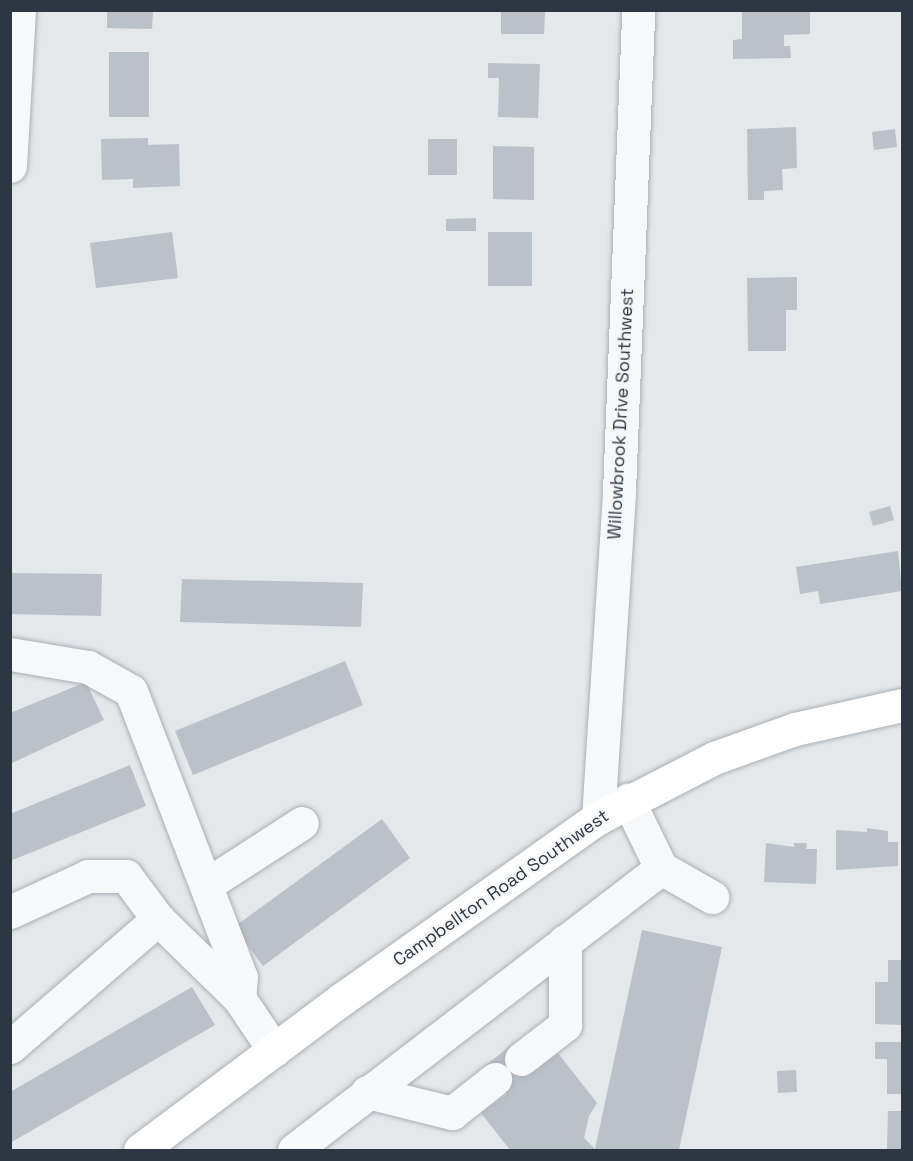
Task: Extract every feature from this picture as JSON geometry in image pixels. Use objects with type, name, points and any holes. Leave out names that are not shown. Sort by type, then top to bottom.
[{"type":"main road","name":"Campbellton Road Southwest","points":[[140,1150],[274,1050],[598,818],[628,800],[714,758],[795,729],[903,705]]},
{"type":"street","points":[[10,166],[19,10]]},
{"type":"street","name":"Willowbrook Drive Southwest","points":[[598,818],[619,479],[638,10]]},
{"type":"street","points":[[11,654],[88,667],[131,691],[241,977],[239,998]]},
{"type":"street","points":[[628,800],[660,868],[712,897]]},
{"type":"street","points":[[206,885],[303,823]]},
{"type":"street","points":[[294,1150],[660,868]]},
{"type":"street","points":[[10,912],[87,876],[126,876],[158,919],[239,998],[274,1050]]},
{"type":"street","points":[[10,1047],[158,919]]},
{"type":"street","points":[[520,1059],[565,1025],[565,941]]},
{"type":"street","points":[[367,1092],[452,1113],[495,1079]]},
{"type":"building","points":[[107,10],[153,10],[152,29],[107,28]]},
{"type":"building","points":[[501,10],[545,10],[544,34],[501,34]]},
{"type":"building","points":[[742,10],[810,10],[810,34],[784,35],[784,46],[790,46],[791,58],[733,59],[733,40],[742,39]]},
{"type":"building","points":[[109,52],[149,52],[149,117],[109,117]]},
{"type":"building","points":[[488,63],[540,64],[538,118],[498,117],[499,78],[488,78]]},
{"type":"building","points":[[796,127],[797,168],[782,169],[783,190],[764,191],[764,200],[748,200],[747,129]]},
{"type":"building","points":[[895,129],[897,147],[874,150],[872,132]]},
{"type":"building","points":[[148,138],[148,145],[179,144],[180,186],[133,188],[133,179],[102,180],[101,139]]},
{"type":"building","points":[[428,139],[457,139],[457,175],[428,175]]},
{"type":"building","points":[[493,146],[534,147],[534,200],[493,199]]},
{"type":"building","points":[[476,218],[476,231],[446,231],[446,219]]},
{"type":"building","points":[[172,232],[178,278],[96,288],[90,243]]},
{"type":"building","points":[[488,232],[532,232],[532,286],[488,286]]},
{"type":"building","points":[[797,277],[797,310],[786,310],[786,351],[748,351],[747,278]]},
{"type":"building","points":[[890,506],[894,520],[873,526],[869,512]]},
{"type":"building","points":[[898,551],[902,591],[820,604],[818,591],[800,594],[796,567]]},
{"type":"building","points":[[10,573],[102,574],[101,616],[10,614]]},
{"type":"building","points":[[182,579],[363,583],[361,627],[180,622]]},
{"type":"building","points":[[345,661],[363,705],[193,775],[175,731]]},
{"type":"building","points":[[86,682],[104,720],[10,764],[10,713]]},
{"type":"building","points":[[130,765],[146,806],[10,861],[10,814]]},
{"type":"building","points":[[382,819],[410,858],[263,966],[234,927]]},
{"type":"building","points":[[867,828],[888,831],[888,842],[898,842],[898,866],[836,870],[836,830],[867,832]]},
{"type":"building","points":[[766,843],[794,847],[794,843],[807,843],[806,849],[817,849],[816,884],[764,882]]},
{"type":"building","points":[[642,930],[722,947],[679,1150],[510,1150],[481,1113],[507,1094],[485,1066],[510,1046],[531,1074],[558,1053],[597,1103],[589,1116],[584,1138],[595,1149]]},
{"type":"building","points":[[888,960],[902,960],[902,1025],[875,1024],[875,982],[888,982]]},
{"type":"building","points":[[192,987],[215,1025],[10,1143],[10,1092]]},
{"type":"building","points":[[875,1042],[902,1042],[902,1094],[887,1094],[887,1059],[875,1059]]},
{"type":"building","points":[[796,1070],[797,1092],[778,1093],[777,1071]]},
{"type":"building","points":[[888,1111],[902,1111],[902,1150],[887,1150]]}]
